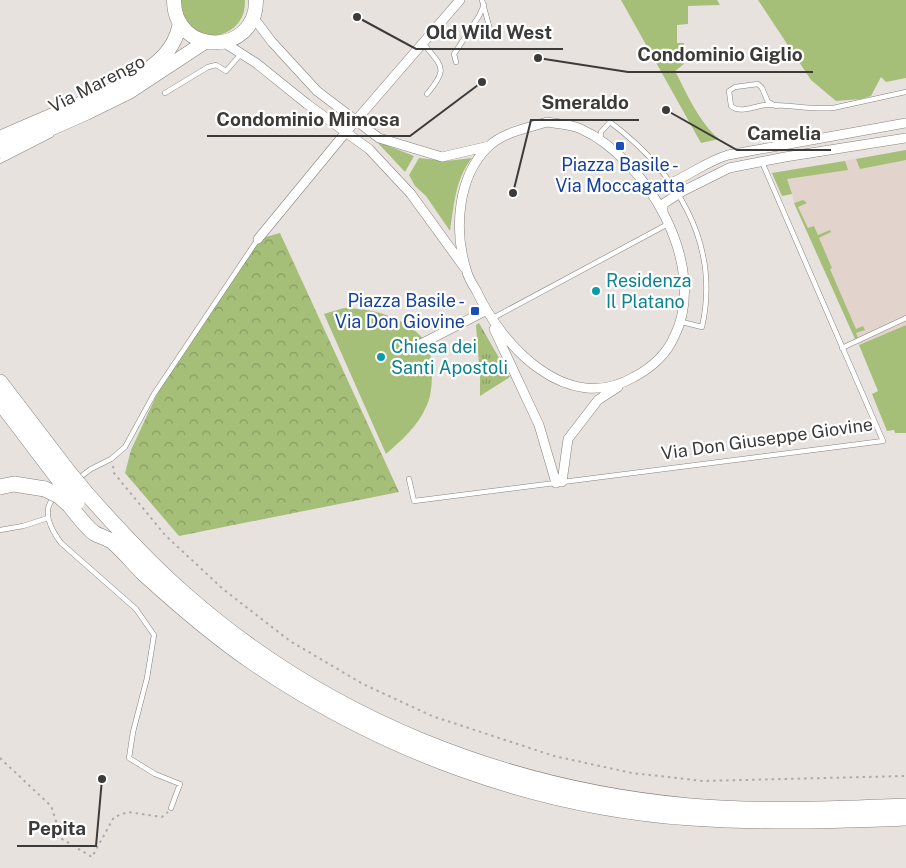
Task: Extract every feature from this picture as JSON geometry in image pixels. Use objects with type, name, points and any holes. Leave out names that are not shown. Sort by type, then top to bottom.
[{"type":"highway","points":[[0,382],[63,475],[78,500],[93,532],[117,537],[142,572],[180,606],[252,662],[344,719],[395,744],[447,765],[502,783],[558,797],[633,811],[690,818],[757,821],[825,822],[906,818]]},
{"type":"highway","points":[[0,402],[63,475]]},
{"type":"highway","points":[[0,486],[14,484],[45,490],[58,496],[78,500],[117,537],[258,652],[349,708],[399,733],[451,753],[560,785],[625,798],[691,806],[824,809],[906,806]]},
{"type":"main road","points":[[174,0],[175,11],[180,23],[192,36],[205,42],[224,42],[244,31],[253,17],[256,0]]},
{"type":"main road","name":"Via Marengo","points":[[0,138],[107,92],[140,74],[155,64],[166,53],[175,38],[180,23]]},
{"type":"main road","name":"Via Marengo","points":[[0,151],[86,113],[136,88],[205,42]]},
{"type":"street","points":[[258,239],[346,132],[460,0]]},
{"type":"street","points":[[253,17],[272,42],[317,91],[380,138],[442,157],[489,146],[512,132],[547,122],[580,128],[609,146],[635,172],[659,206],[679,253],[683,273],[685,300],[682,322],[673,340],[660,357],[645,371],[598,400],[568,439],[559,483]]},
{"type":"street","points":[[224,42],[256,62],[307,104],[369,149],[411,194],[466,270],[539,425],[559,483]]},
{"type":"street","points":[[644,184],[651,190],[672,184],[728,155],[906,123]]},
{"type":"street","points":[[665,220],[664,204],[678,194],[724,169],[785,157],[906,138]]},
{"type":"street","points":[[466,270],[458,233],[463,193],[474,164],[489,146]]},
{"type":"street","points":[[486,311],[515,348],[538,368],[560,381],[589,388],[626,382]]},
{"type":"street","points":[[417,346],[486,311]]},
{"type":"lane","points":[[483,3],[492,37]]},
{"type":"lane","points":[[456,62],[454,54],[479,16],[483,3]]},
{"type":"lane","points":[[423,43],[440,65],[441,73],[439,80],[427,94]]},
{"type":"lane","points":[[165,93],[208,67],[216,65],[226,71],[241,54]]},
{"type":"lane","points":[[776,106],[768,102],[762,88],[756,84],[731,88],[728,93],[731,106],[736,110],[766,105],[776,106],[833,108],[906,92]]},
{"type":"lane","points":[[0,161],[46,138],[86,113]]},
{"type":"lane","points":[[600,140],[601,132],[610,122],[653,159],[672,184],[690,216],[701,246],[707,282],[706,308],[702,327],[682,322]]},
{"type":"lane","name":"Via Don Giuseppe Giovine","points":[[409,479],[414,501],[883,441],[762,162]]},
{"type":"lane","points":[[491,319],[665,220]]},
{"type":"lane","points":[[171,808],[180,784],[155,774],[128,758],[147,678],[154,635],[136,609],[61,543],[51,530],[48,509],[52,500],[91,469],[111,459],[125,447],[154,394],[258,239]]},
{"type":"lane","points":[[842,348],[906,318]]},
{"type":"lane","points":[[0,530],[23,526],[48,518]]},
{"type":"path","points":[[372,329],[386,328],[395,330]]},
{"type":"path","points":[[111,459],[114,474],[165,535],[223,588],[290,641],[363,684],[432,716],[554,756],[632,773],[703,782],[906,776]]},
{"type":"path","points":[[0,758],[51,806],[62,839],[92,857],[114,817],[128,812],[162,817],[171,808]]},
{"type":"shaded area","points":[[906,150],[906,325],[859,345],[794,203],[792,194],[782,196],[772,173]]},
{"type":"green space","points":[[180,0],[245,0],[245,6],[242,17],[234,28],[220,34],[205,35],[192,28],[186,22]]},
{"type":"green space","points":[[621,0],[717,0],[720,5],[688,6],[688,24],[677,25],[677,43],[684,43],[684,64],[675,71],[699,116],[719,139],[701,143]]},
{"type":"green space","points":[[758,0],[906,0],[906,78],[886,82],[881,77],[871,96],[861,99],[836,101],[811,80]]},
{"type":"green space","points":[[376,141],[414,156],[405,172]]},
{"type":"green space","points":[[906,150],[906,160],[860,169],[856,159]]},
{"type":"green space","points":[[419,158],[446,161],[472,158],[466,166],[459,184],[454,202],[450,231],[426,196],[415,186],[409,175]]},
{"type":"green space","points":[[845,161],[848,170],[787,179],[792,194],[782,196],[772,173]]},
{"type":"green space","points":[[803,200],[807,203],[798,207],[808,228],[814,226],[818,235],[830,230],[831,232],[819,238],[856,329],[863,326],[865,330],[856,333],[858,338],[855,339],[794,203]]},
{"type":"green space","points":[[280,233],[399,492],[179,536],[125,473],[131,450],[164,379],[258,239]]},
{"type":"green space","points":[[344,308],[376,312],[408,325],[424,340],[430,351],[432,377],[428,403],[414,427],[386,454],[324,314]]},
{"type":"green space","points":[[479,323],[510,377],[480,396],[476,325]]},
{"type":"green space","points":[[906,325],[906,433],[895,433],[894,430],[887,431],[872,394],[878,391],[859,345]]},
{"type":"place","name":"Old Wild West","points":[[357,17]]},
{"type":"place","name":"Condominio Giglio","points":[[538,58]]},
{"type":"place","name":"Condominio Mimosa","points":[[482,82]]},
{"type":"place","name":"Camelia","points":[[666,110]]},
{"type":"place","name":"Piazza Basile - Via Moccagatta","points":[[620,146]]},
{"type":"place","name":"Smeraldo","points":[[513,193]]},
{"type":"place","name":"Residenza Il Platano","points":[[596,291]]},
{"type":"place","name":"Piazza Basile - Via Don Giovine","points":[[475,311]]},
{"type":"place","name":"Chiesa dei Santi Apostoli","points":[[381,357]]},
{"type":"place","name":"Pepita","points":[[102,779]]}]
